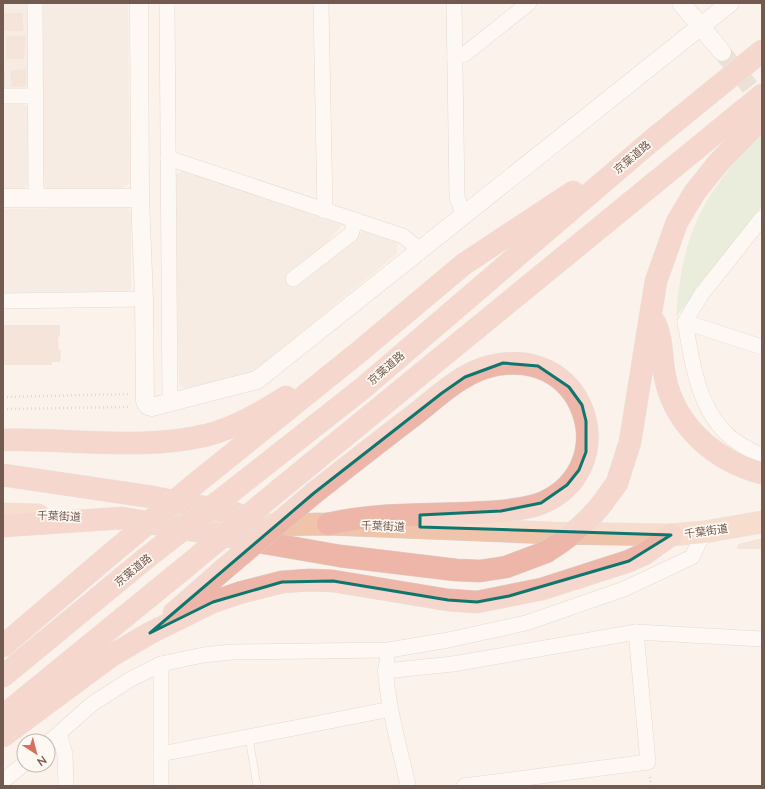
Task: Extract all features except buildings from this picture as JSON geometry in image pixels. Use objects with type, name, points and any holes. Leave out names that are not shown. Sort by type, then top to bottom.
[{"type":"highway","name":"京葉道路","points":[[3,676],[145,559],[363,388],[650,142],[762,51]]},
{"type":"highway","points":[[3,716],[762,95]]},
{"type":"highway","points":[[3,526],[122,518],[340,556],[456,570],[480,571],[506,567],[546,552],[569,538],[583,526],[601,505],[616,483],[630,442],[656,281],[677,222],[695,192],[719,162],[762,118]]},
{"type":"highway","points":[[3,646],[195,484],[360,352],[464,264],[650,142]]},
{"type":"highway","points":[[651,314],[661,334],[662,361],[665,379],[679,413],[690,429],[702,442],[719,456],[738,466],[762,473]]},
{"type":"highway","points":[[3,440],[147,442],[178,440],[208,435],[237,424],[269,407],[334,365],[360,352]]},
{"type":"highway","points":[[150,633],[314,493],[442,393],[465,377],[483,369],[503,363],[538,366],[555,374],[569,387],[582,405],[586,421],[587,437],[586,452],[579,470],[567,485],[541,503],[500,511],[353,518],[328,524]]},
{"type":"highway","points":[[3,474],[152,496],[235,513],[258,525]]},
{"type":"highway","name":"千葉街道","points":[[3,514],[258,525],[328,524],[552,533],[671,535],[704,532],[762,522]]},
{"type":"highway","points":[[3,736],[111,656],[150,633],[213,602],[282,582],[310,580],[333,581],[448,600],[478,602],[542,589],[629,561],[646,553],[671,535]]},
{"type":"street","points":[[35,3],[36,198]]},
{"type":"street","points":[[139,3],[140,198],[144,299],[144,401],[148,406],[170,404],[257,380],[730,3]]},
{"type":"street","points":[[167,3],[170,404]]},
{"type":"street","points":[[321,3],[325,211]]},
{"type":"street","points":[[454,3],[457,197],[464,215]]},
{"type":"street","points":[[455,57],[464,54],[528,3]]},
{"type":"street","points":[[681,3],[722,52]]},
{"type":"street","points":[[3,96],[35,96]]},
{"type":"street","points":[[168,158],[403,236],[420,250]]},
{"type":"street","points":[[3,198],[140,198]]},
{"type":"street","points":[[762,218],[701,295],[685,322],[700,389],[713,417],[728,435],[747,449],[762,456]]},
{"type":"street","points":[[293,279],[351,234],[355,220]]},
{"type":"street","points":[[3,301],[144,299]]},
{"type":"street","points":[[685,322],[762,347]]},
{"type":"street","points":[[56,737],[92,704],[131,679],[161,664],[202,655],[232,652],[389,650],[448,640],[526,623],[624,589],[692,556],[704,532]]},
{"type":"street","points":[[603,570],[614,571],[619,576],[618,586],[611,594]]},
{"type":"street","points":[[385,671],[453,664],[636,632],[762,639]]},
{"type":"street","points":[[464,786],[648,762],[636,632]]},
{"type":"street","points":[[389,650],[385,671],[391,709],[408,786]]},
{"type":"street","points":[[161,664],[161,786]]},
{"type":"street","points":[[161,754],[391,709]]},
{"type":"street","points":[[56,742],[65,754],[66,786]]},
{"type":"street","points":[[3,781],[16,770]]},
{"type":"lane","points":[[249,736],[257,786]]},
{"type":"path","points":[[3,397],[132,394]]},
{"type":"path","points":[[3,409],[148,406]]},
{"type":"highlighted area","points":[[503,363],[538,366],[569,387],[582,405],[586,421],[586,452],[579,470],[567,485],[541,503],[501,511],[420,515],[420,527],[671,535],[629,561],[509,596],[477,602],[448,600],[333,581],[282,582],[213,602],[150,633],[314,493],[442,393],[465,377]]},
{"type":"shaded area","points":[[3,3],[28,3],[29,86],[22,91],[3,91]]},
{"type":"shaded area","points":[[41,3],[128,3],[130,183],[123,188],[47,189],[42,184]]},
{"type":"shaded area","points":[[3,104],[24,104],[30,109],[30,183],[23,189],[3,189]]},
{"type":"shaded area","points":[[183,170],[343,224],[291,284],[363,231],[397,242],[397,254],[246,377],[186,389],[179,385],[175,175]]},
{"type":"shaded area","points":[[125,207],[131,213],[131,288],[126,293],[3,295],[3,209]]},
{"type":"green space","points":[[762,132],[762,206],[676,317],[679,287],[684,261],[690,237],[699,216],[710,195],[725,175]]},
{"type":"tunnel","points":[[722,52],[762,102]]}]
